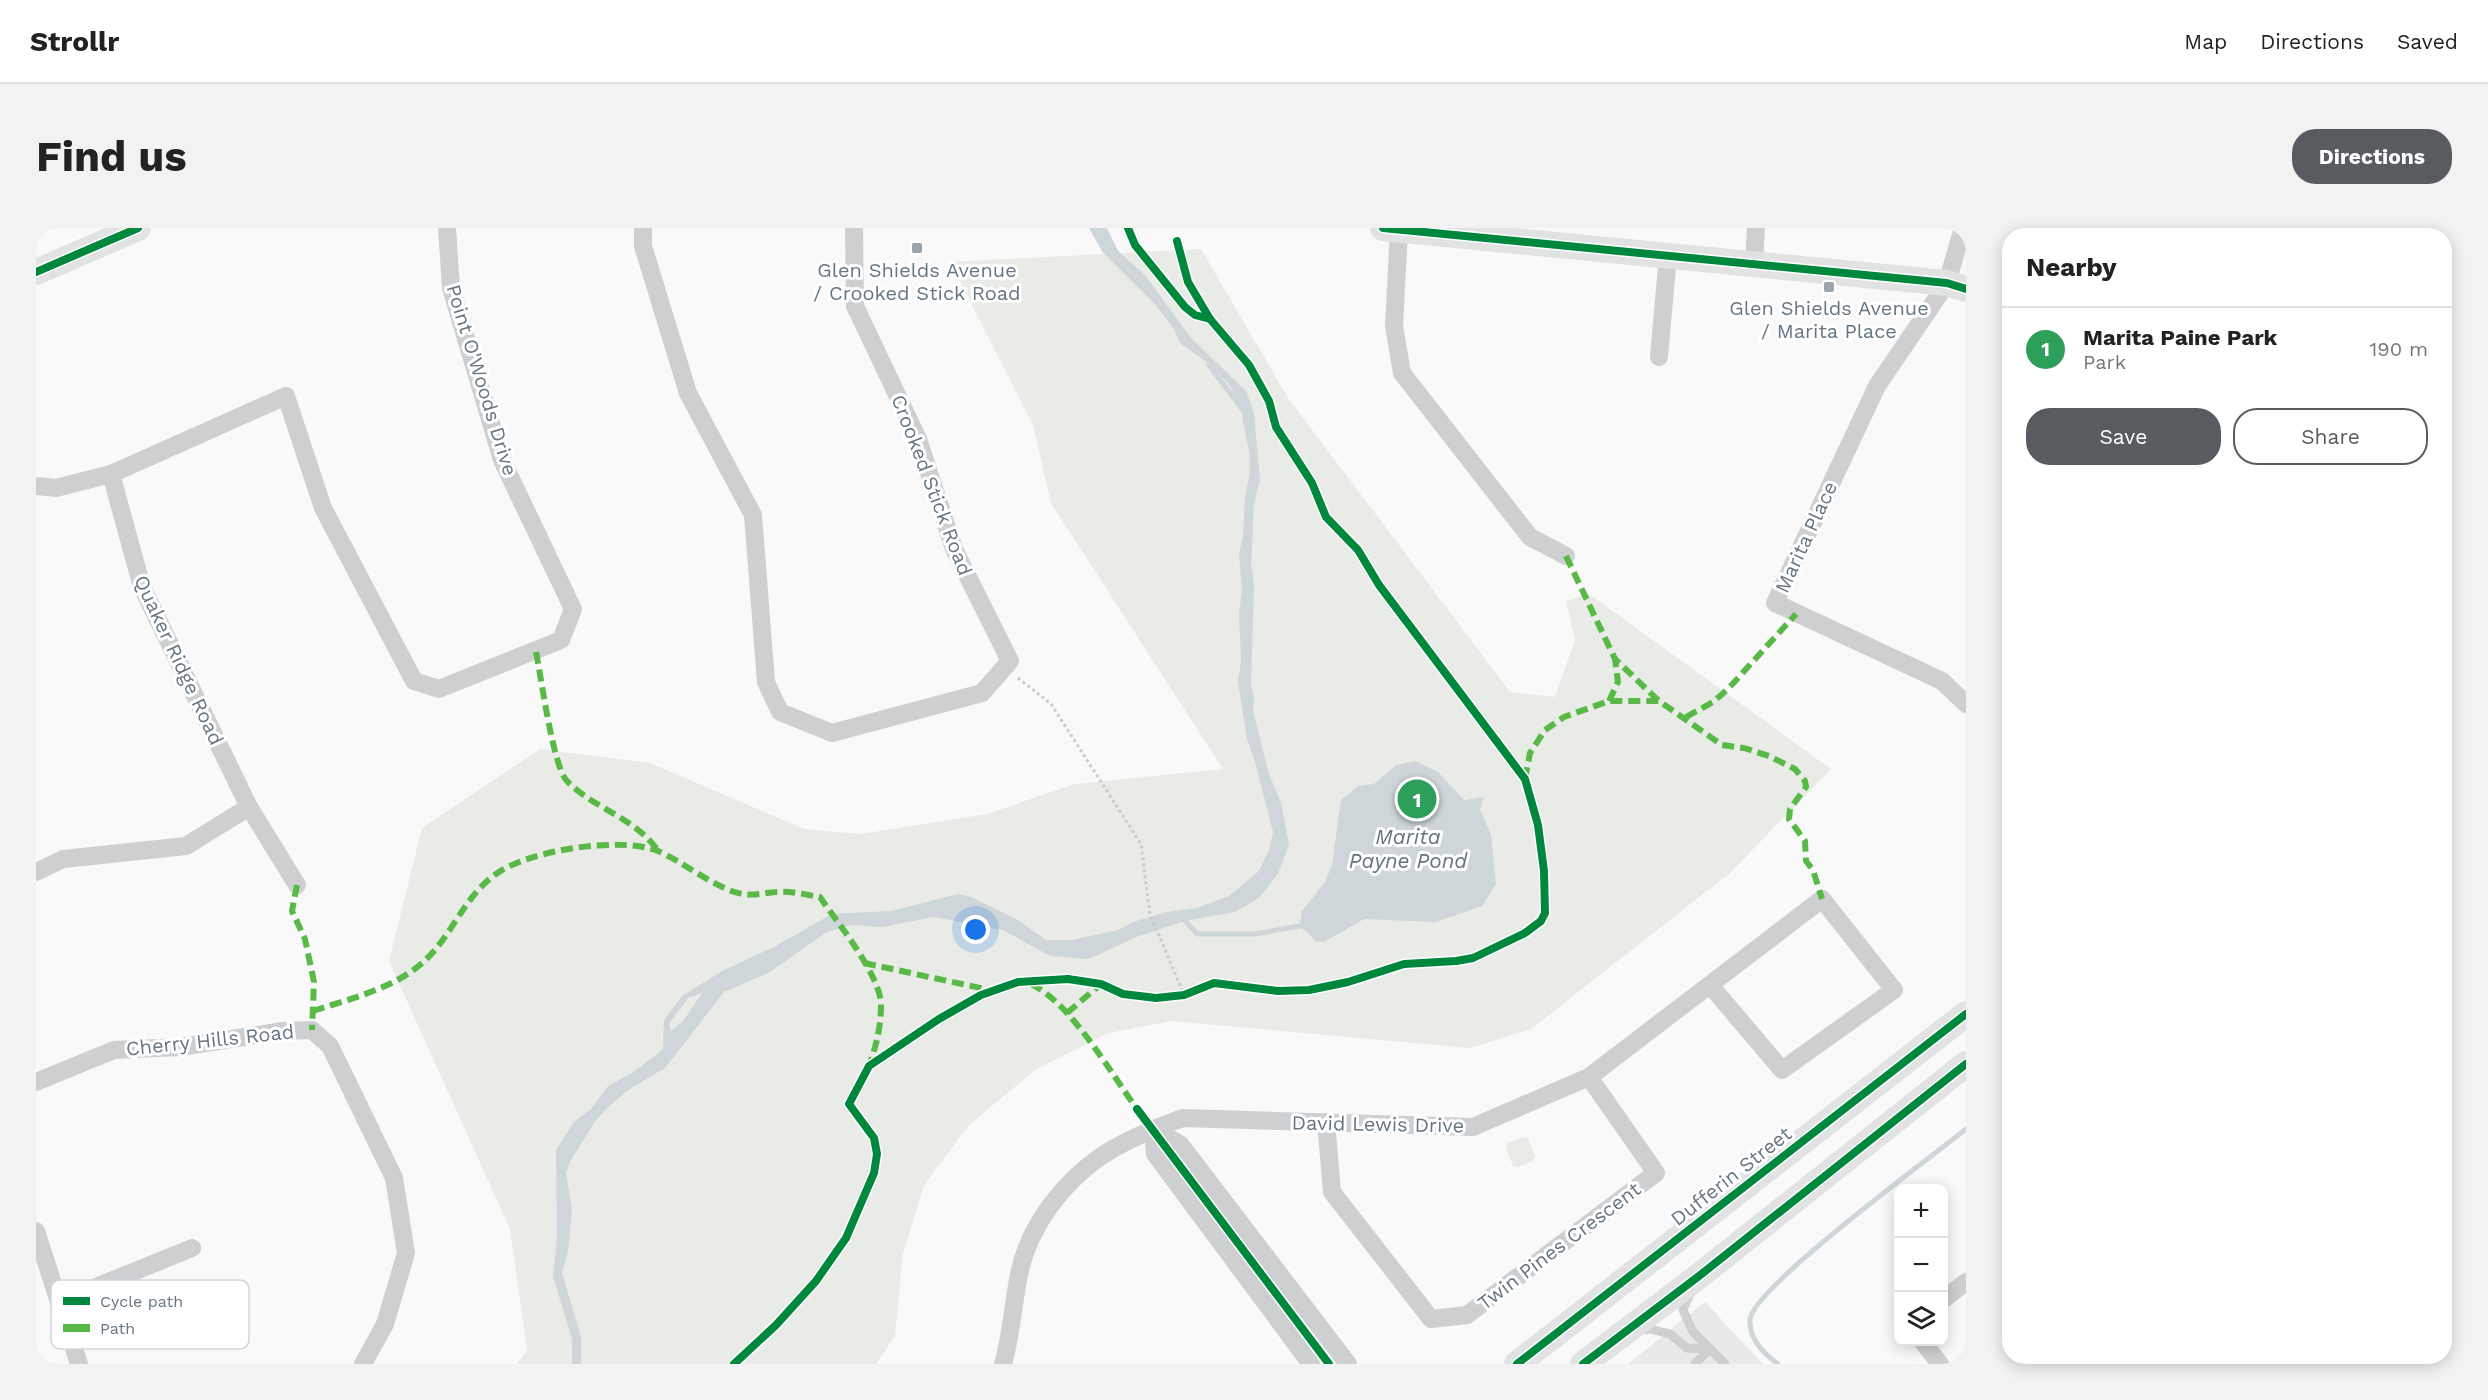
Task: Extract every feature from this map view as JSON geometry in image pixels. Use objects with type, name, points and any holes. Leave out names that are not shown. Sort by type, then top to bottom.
[{"type":"main road","points":[[1391,229],[1754,263],[1957,286]]},
{"type":"main road","points":[[36,272],[126,231]]},
{"type":"main road","name":"Dufferin Street","points":[[1517,1364],[1966,1014]]},
{"type":"main road","points":[[1583,1364],[1966,1064]]},
{"type":"street","name":"Point O'Woods Drive","points":[[36,486],[56,488],[111,474],[286,396],[323,508],[414,681],[439,689],[561,640],[573,609],[501,460],[451,288],[447,228]]},
{"type":"street","points":[[644,228],[643,246],[688,393],[753,516],[766,682],[780,712],[832,733],[982,693],[1005,668]]},
{"type":"street","name":"Crooked Stick Road","points":[[854,228],[855,306],[918,439],[954,549],[1010,661],[1005,668]]},
{"type":"street","points":[[1754,263],[1756,228]]},
{"type":"street","points":[[1957,286],[1962,228]]},
{"type":"street","points":[[1391,229],[1394,326],[1402,373],[1530,537],[1566,556]]},
{"type":"street","points":[[1659,357],[1668,255]]},
{"type":"street","name":"Marita Place","points":[[1957,286],[1877,386],[1774,603],[1942,681],[1966,704]]},
{"type":"street","name":"Quaker Ridge Road","points":[[111,474],[142,587],[249,807],[297,885]]},
{"type":"street","points":[[36,872],[63,859],[186,846],[249,807]]},
{"type":"street","name":"David Lewis Drive","points":[[1003,1364],[1020,1270],[1029,1240],[1040,1222],[1070,1182],[1101,1156],[1153,1129],[1183,1118],[1473,1127],[1589,1077],[1822,899],[1894,990],[1782,1070],[1710,985]]},
{"type":"street","name":"Cherry Hills Road","points":[[36,1082],[114,1050],[180,1047],[283,1031],[312,1030],[330,1046],[394,1178],[406,1253],[385,1324],[363,1364]]},
{"type":"street","name":"Twin Pines Crescent","points":[[1326,1122],[1332,1192],[1431,1319],[1467,1315],[1656,1173],[1589,1077]]},
{"type":"street","points":[[1153,1129],[1155,1154],[1311,1364]]},
{"type":"street","points":[[1153,1129],[1180,1144],[1348,1364]]},
{"type":"street","points":[[36,1231],[52,1280]]},
{"type":"street","points":[[113,1280],[192,1248]]},
{"type":"street","points":[[1948,1296],[1966,1282]]},
{"type":"street","points":[[1927,1346],[1940,1364]]},
{"type":"street","points":[[74,1349],[79,1364]]},
{"type":"lane","points":[[1699,1275],[1683,1310],[1693,1332],[1725,1364]]},
{"type":"lane","points":[[1624,1333],[1650,1329],[1670,1334],[1687,1348],[1710,1349]]},
{"type":"lane","points":[[1695,1364],[1710,1349]]},
{"type":"path","points":[[1005,668],[1051,704],[1141,844],[1150,914],[1184,995]]},
{"type":"shaded area","points":[[1201,249],[1288,398],[1510,692],[1555,697],[1575,640],[1566,601],[1589,594],[1831,769],[1730,873],[1531,1029],[1470,1048],[1171,1021],[1109,1033],[1035,1070],[968,1126],[924,1185],[903,1254],[895,1336],[876,1364],[517,1364],[527,1350],[510,1229],[389,961],[422,828],[540,749],[650,763],[804,829],[861,834],[987,814],[1075,784],[1223,769],[1051,503],[1033,425],[950,262]]},
{"type":"shaded area","points":[[1524,1137],[1528,1138],[1535,1156],[1533,1161],[1518,1167],[1513,1166],[1506,1148],[1507,1143]]},
{"type":"shaded area","points":[[1705,1302],[1763,1364],[1628,1364]]},
{"type":"water","points":[[1089,228],[1107,228],[1118,251],[1144,274],[1191,338],[1246,391],[1254,413],[1260,480],[1250,520],[1249,548],[1254,585],[1251,684],[1254,697],[1253,711],[1269,774],[1281,803],[1289,845],[1278,874],[1259,898],[1235,912],[1185,921],[1136,937],[1089,959],[1050,956],[1003,930],[933,917],[883,927],[852,925],[827,932],[768,973],[724,992],[665,1068],[631,1088],[596,1120],[571,1160],[566,1173],[572,1210],[568,1251],[562,1273],[581,1337],[581,1364],[572,1364],[572,1339],[553,1276],[557,1239],[556,1150],[574,1122],[591,1109],[608,1086],[632,1073],[660,1052],[663,1048],[664,1020],[682,996],[724,970],[774,947],[832,914],[891,911],[958,894],[971,897],[1018,920],[1046,940],[1072,940],[1118,930],[1133,922],[1167,912],[1197,908],[1229,896],[1259,871],[1269,850],[1273,832],[1247,739],[1238,682],[1241,661],[1239,612],[1242,592],[1239,553],[1243,536],[1245,497],[1252,464],[1248,429],[1243,420],[1241,405],[1228,383],[1204,360],[1180,343],[1174,329],[1154,303],[1103,253]],"holes":[[[702,993],[683,1021],[671,1031],[669,1024],[688,998]]]},
{"type":"water","name":"Marita Payne Pond","points":[[1415,761],[1438,772],[1464,800],[1484,797],[1480,809],[1491,835],[1496,884],[1482,906],[1436,922],[1364,919],[1324,942],[1316,941],[1300,926],[1302,911],[1325,882],[1332,865],[1341,800],[1358,786],[1374,784],[1396,765]]},
{"type":"waterway","points":[[1209,365],[1243,410]]},
{"type":"waterway","points":[[1245,419],[1252,453],[1252,472]]},
{"type":"waterway","points":[[1249,562],[1251,508]]},
{"type":"waterway","points":[[1185,921],[1197,934],[1255,934],[1300,926]]},
{"type":"waterway","points":[[1778,1364],[1763,1351],[1752,1333],[1750,1320],[1758,1304],[1810,1253],[1966,1129]]},
{"type":"marked path","points":[[1566,556],[1615,659],[1659,701],[1722,745],[1744,748],[1769,756],[1795,769],[1805,781],[1806,787],[1790,809],[1789,819],[1805,841],[1806,861],[1813,870],[1822,899]]},
{"type":"marked path","points":[[1686,717],[1713,702],[1728,689],[1796,614]]},
{"type":"marked path","points":[[536,652],[552,740],[567,781],[578,791],[638,830],[658,851]]},
{"type":"marked path","points":[[1609,701],[1618,682],[1615,659]]},
{"type":"marked path","points":[[1525,779],[1530,753],[1545,730],[1564,717],[1609,701],[1659,701]]},
{"type":"marked path","points":[[313,1011],[384,987],[410,973],[441,943],[475,894],[496,874],[530,858],[552,852],[599,845],[621,845],[658,851],[733,892],[752,895],[789,892],[820,897],[867,965],[879,994],[881,1006],[879,1029],[869,1066]]},
{"type":"marked path","points":[[297,885],[292,911],[305,939],[314,982],[312,1030]]},
{"type":"marked path","points":[[864,963],[990,990]]},
{"type":"marked path","points":[[1031,984],[1046,993],[1075,1022],[1137,1109]]},
{"type":"marked path","points":[[1067,1013],[1101,984]]},
{"type":"cycle path","points":[[36,272],[138,228]]},
{"type":"cycle path","points":[[1128,228],[1135,245],[1185,307],[1195,315],[1210,319]]},
{"type":"cycle path","points":[[1383,228],[1947,283],[1966,289]]},
{"type":"cycle path","points":[[734,1364],[776,1325],[816,1281],[846,1238],[874,1173],[877,1154],[874,1138],[849,1104],[869,1066],[939,1019],[981,995],[1018,982],[1068,979],[1101,984],[1123,994],[1156,998],[1184,995],[1214,983],[1278,991],[1309,990],[1348,982],[1404,964],[1473,958],[1525,933],[1541,921],[1545,913],[1544,871],[1538,825],[1525,779],[1379,585],[1358,550],[1326,517],[1312,483],[1276,427],[1269,401],[1249,365],[1210,319],[1188,282],[1177,241]]},
{"type":"cycle path","points":[[1517,1364],[1966,1014]]},
{"type":"cycle path","points":[[1583,1364],[1699,1276],[1966,1064]]},
{"type":"cycle path","points":[[1137,1109],[1329,1364]]},
{"type":"place","name":"Glen Shields Avenue / Crooked Stick Road","points":[[917,248]]},
{"type":"place","name":"Glen Shields Avenue / Marita Place","points":[[1829,287]]},
{"type":"place","name":"Marita Paine Park","points":[[1417,799]]}]
